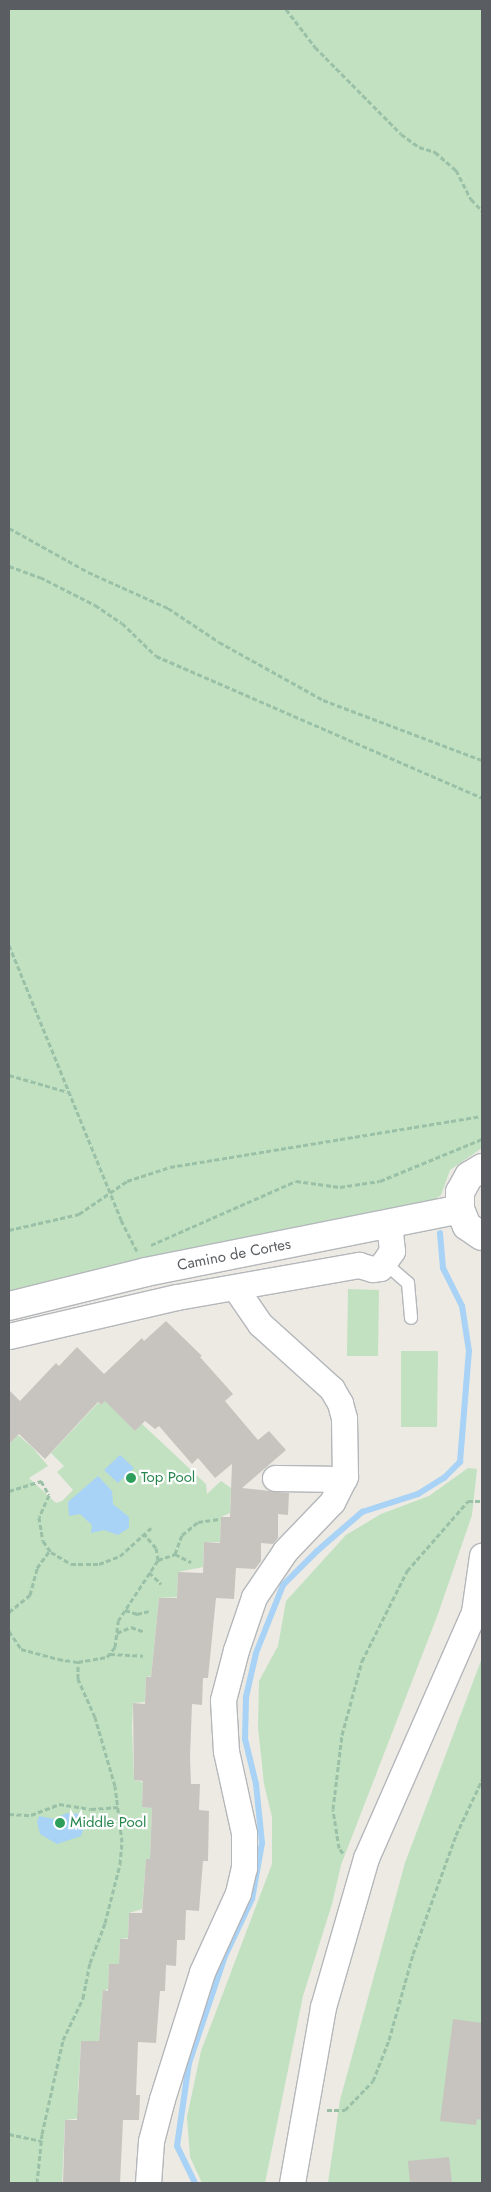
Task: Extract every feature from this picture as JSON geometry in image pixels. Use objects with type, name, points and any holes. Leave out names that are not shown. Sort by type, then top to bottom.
[{"type":"street","points":[[482,1168],[469,1176],[460,1192],[460,1209],[467,1226],[482,1236]]},
{"type":"street","name":"Camino de Cortes","points":[[9,1306],[142,1262],[389,1240],[460,1209]]},
{"type":"street","points":[[9,1336],[177,1297],[359,1265],[372,1269],[389,1240]]},
{"type":"street","points":[[148,2183],[151,2141],[162,2099],[202,1972],[238,1894],[244,1868],[244,1833],[226,1751],[224,1700],[236,1650],[254,1597],[285,1551],[332,1502],[344,1479],[344,1418],[340,1403],[332,1389],[260,1324],[236,1288]]},
{"type":"street","points":[[275,1478],[344,1479]]},
{"type":"street","points":[[292,2183],[323,2007],[362,1872],[474,1612],[482,1556]]},
{"type":"lane","points":[[389,1240],[408,1282],[411,1318]]},
{"type":"path","points":[[286,9],[314,47],[401,134],[419,147],[434,152],[456,170],[471,199],[482,211]]},
{"type":"path","points":[[9,528],[88,572],[168,608],[219,642],[323,700],[482,760]]},
{"type":"path","points":[[9,566],[40,576],[95,604],[122,623],[156,656],[482,798]]},
{"type":"path","points":[[9,945],[110,1192],[142,1262],[296,1181],[340,1187],[380,1182],[482,1139]]},
{"type":"path","points":[[9,1075],[69,1092]]},
{"type":"path","points":[[9,1230],[79,1214],[110,1192],[148,1172],[482,1116]]},
{"type":"path","points":[[9,1491],[41,1482],[49,1495],[39,1517],[39,1528],[50,1550],[71,1564],[99,1564],[120,1556],[151,1528]]},
{"type":"path","points":[[362,1872],[339,1848],[333,1810],[342,1735],[362,1661],[407,1571],[468,1501],[482,1501]]},
{"type":"path","points":[[175,1554],[182,1535],[192,1526],[206,1519],[219,1519]]},
{"type":"path","points":[[145,1535],[156,1548],[158,1560]]},
{"type":"path","points":[[9,1612],[30,1595],[36,1568],[50,1550]]},
{"type":"path","points":[[110,1654],[125,1610],[158,1560],[175,1554],[191,1562]]},
{"type":"path","points":[[149,1572],[161,1584]]},
{"type":"path","points":[[125,1610],[137,1614],[149,1610]]},
{"type":"path","points":[[116,1634],[131,1627],[145,1632]]},
{"type":"path","points":[[9,1631],[21,1649],[78,1662],[110,1654],[143,1656]]},
{"type":"path","points":[[38,2183],[41,2141],[63,2040],[83,1998],[120,1864],[119,1807],[95,1717],[78,1679],[78,1662]]},
{"type":"path","points":[[304,2109],[346,2110],[373,2081],[389,2040],[413,1954],[456,1835],[482,1780]]},
{"type":"path","points":[[9,1814],[31,1815],[58,1804],[91,1810],[119,1807]]},
{"type":"path","points":[[9,2134],[41,2141]]},
{"type":"green space","points":[[9,9],[482,9],[482,1148],[450,1170],[441,1195],[425,1206],[9,1302]]},
{"type":"green space","points":[[348,1289],[379,1290],[378,1356],[347,1356]]},
{"type":"green space","points":[[401,1351],[438,1351],[437,1427],[401,1427]]},
{"type":"green space","points":[[115,1390],[113,1408],[135,1431],[142,1424],[206,1484],[207,1494],[221,1481],[231,1488],[230,1513],[221,1517],[220,1542],[204,1542],[203,1567],[178,1572],[177,1597],[159,1598],[151,1676],[146,1677],[145,1702],[133,1703],[134,1780],[143,1782],[142,1807],[152,1808],[150,1859],[146,1859],[142,1909],[129,1913],[128,1938],[120,1939],[119,1964],[109,1964],[108,1989],[103,1991],[99,2041],[81,2041],[78,2091],[82,2093],[81,2118],[65,2120],[62,2183],[9,2183],[9,1444],[18,1435],[33,1448],[48,1466],[29,1478],[56,1503],[62,1501],[73,1490],[57,1472],[64,1466],[51,1453],[98,1403],[101,1405]]},
{"type":"green space","points":[[468,1468],[477,1469],[472,1515],[438,1614],[341,1865],[332,1904],[303,1996],[265,2183],[202,2183],[190,2157],[187,2117],[201,2051],[272,1864],[272,1817],[264,1784],[258,1727],[259,1681],[278,1646],[286,1601],[346,1535],[381,1514],[429,1496]]},
{"type":"green space","points":[[482,1658],[482,2183],[328,2183],[340,2100],[405,1863]]},
{"type":"water","points":[[120,1455],[134,1468],[118,1483],[104,1470]]},
{"type":"water","points":[[98,1476],[112,1491],[113,1504],[129,1517],[129,1528],[118,1535],[104,1530],[91,1533],[92,1525],[80,1514],[69,1516],[68,1502]]},
{"type":"water","points":[[67,1813],[80,1814],[84,1828],[81,1836],[57,1844],[40,1834],[37,1822],[39,1816],[54,1819]]},
{"type":"building","points":[[166,1321],[202,1356],[200,1357],[233,1394],[225,1401],[258,1440],[269,1431],[286,1450],[242,1488],[289,1493],[288,1515],[278,1514],[278,1538],[273,1544],[261,1543],[261,1561],[255,1569],[236,1568],[234,1599],[216,1598],[208,1678],[203,1678],[202,1705],[192,1704],[190,1757],[191,1784],[200,1784],[199,1810],[209,1811],[208,1861],[203,1861],[199,1911],[186,1910],[185,1940],[177,1940],[176,1966],[166,1965],[165,1991],[160,1991],[156,2043],[138,2042],[136,2095],[140,2095],[139,2120],[123,2120],[120,2183],[63,2183],[65,2120],[77,2120],[81,2041],[99,2041],[103,1990],[108,1991],[109,1964],[119,1964],[120,1939],[128,1939],[129,1913],[142,1913],[146,1859],[150,1859],[152,1808],[142,1807],[143,1781],[134,1780],[133,1703],[145,1704],[146,1677],[151,1677],[159,1598],[177,1598],[178,1572],[203,1573],[204,1542],[220,1543],[221,1517],[230,1517],[232,1464],[215,1478],[198,1458],[192,1464],[159,1426],[155,1429],[145,1421],[135,1431],[105,1401],[101,1405],[98,1402],[45,1459],[19,1434],[9,1444],[9,1390],[20,1401],[56,1363],[59,1366],[77,1347],[104,1374],[142,1338],[144,1341]]},
{"type":"building","points":[[453,2019],[482,2023],[482,2120],[477,2119],[476,2125],[440,2121]]},
{"type":"building","points":[[449,2157],[452,2183],[410,2183],[408,2161]]},
{"type":"waterway","points":[[195,2183],[177,2146],[189,2063],[225,1956],[252,1899],[262,1843],[256,1784],[245,1739],[246,1697],[256,1653],[283,1585],[317,1551],[362,1512],[418,1494],[444,1478],[460,1462],[469,1351],[462,1306],[443,1268],[440,1233]]},
{"type":"place","name":"Top Pool","points":[[131,1478]]},
{"type":"place","name":"Middle Pool","points":[[60,1823]]}]
